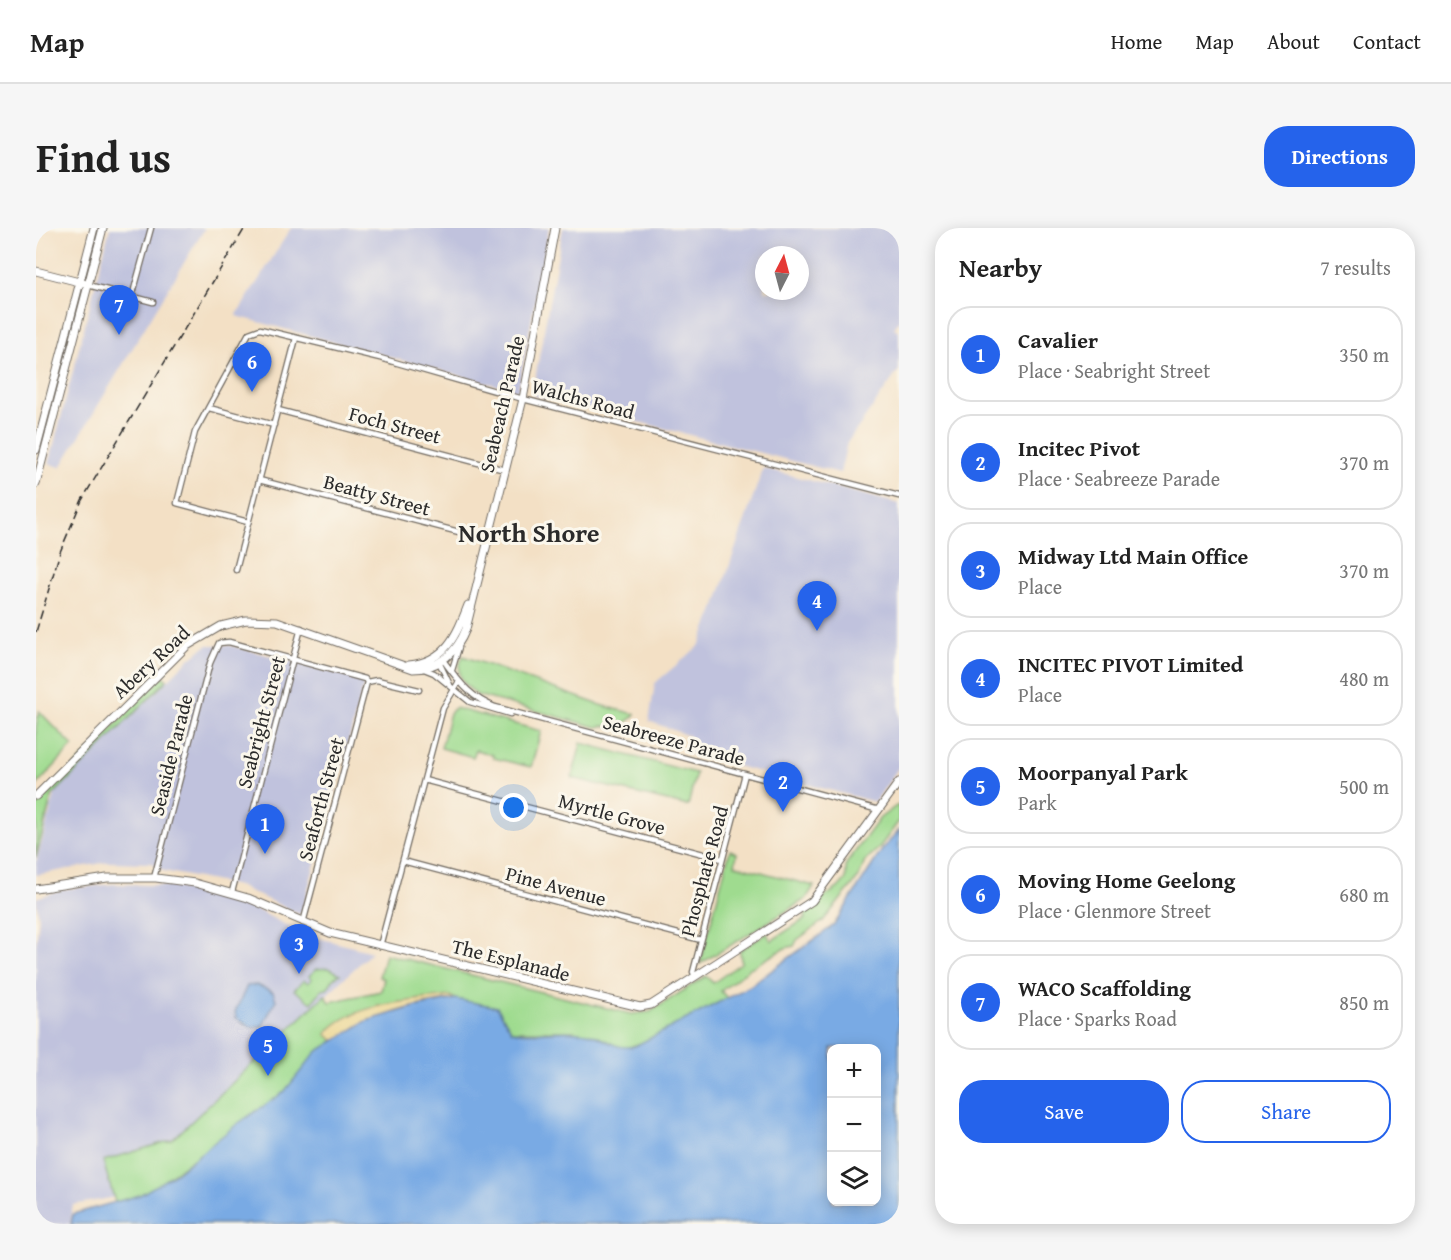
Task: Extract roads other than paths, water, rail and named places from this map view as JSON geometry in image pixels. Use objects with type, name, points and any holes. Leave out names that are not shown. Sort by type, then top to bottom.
[{"type":"main road","points":[[36,484],[84,284],[94,228]]},
{"type":"main road","points":[[36,450],[39,425],[103,228]]},
{"type":"main road","name":"Seabeach Parade","points":[[440,659],[456,649],[462,639],[523,399],[555,228]]},
{"type":"main road","points":[[36,271],[84,284]]},
{"type":"main road","name":"Seabeach Parade","points":[[440,659],[458,633],[475,586]]},
{"type":"main road","name":"Abery Road","points":[[36,796],[174,659],[201,635],[221,626],[253,619],[277,621],[394,664],[421,668],[440,659]]},
{"type":"main road","points":[[394,664],[413,665],[440,659]]},
{"type":"main road","name":"The Esplanade","points":[[36,889],[107,878],[154,878],[195,883],[232,892],[303,924],[380,946],[640,1007],[651,1005],[812,901],[899,782]]},
{"type":"main road","name":"Abery Road","points":[[36,802],[48,786]]},
{"type":"street","points":[[132,297],[151,228]]},
{"type":"street","points":[[84,284],[153,302]]},
{"type":"street","name":"Walchs Road","points":[[208,408],[249,333],[260,329],[899,496]]},
{"type":"street","points":[[236,570],[296,338]]},
{"type":"street","points":[[248,522],[177,503],[195,432],[208,408],[274,425]]},
{"type":"street","name":"Foch Street","points":[[278,410],[505,470]]},
{"type":"street","name":"Beatty Street","points":[[260,480],[486,539]]},
{"type":"street","name":"Seabright Street","points":[[232,892],[301,628]]},
{"type":"street","points":[[453,676],[452,664],[462,639]]},
{"type":"street","name":"Seaside Parade","points":[[154,878],[212,655],[220,642],[229,642],[293,660]]},
{"type":"street","name":"Seabreeze Parade","points":[[440,659],[458,683],[484,702],[532,718]]},
{"type":"street","name":"Seabreeze Parade","points":[[440,659],[454,689]]},
{"type":"street","points":[[293,660],[365,679],[367,682],[377,680],[419,690]]},
{"type":"street","name":"Seabreeze Parade","points":[[421,668],[434,673],[481,706],[879,810]]},
{"type":"street","name":"Seaforth Street","points":[[303,924],[367,682]]},
{"type":"street","points":[[380,946],[443,708],[458,683]]},
{"type":"street","name":"Phosphate Road","points":[[695,976],[693,972],[745,774]]},
{"type":"street","name":"Myrtle Grove","points":[[424,780],[722,859]]},
{"type":"street","name":"Pine Avenue","points":[[403,861],[701,940]]},
{"type":"water","points":[[899,830],[899,1224],[71,1224],[73,1214],[140,1195],[175,1174],[237,1124],[284,1092],[316,1052],[366,1021],[414,1007],[455,999],[497,1007],[512,1031],[587,1033],[621,1047],[635,1046],[750,986],[834,925],[882,850]]},
{"type":"water","points":[[257,985],[273,992],[276,1000],[262,1027],[251,1027],[236,1018],[235,1012],[247,986]]},
{"type":"railway","points":[[36,632],[60,552],[82,500],[245,228]]},
{"type":"place","name":"WACO Scaffolding","points":[[119,335]]},
{"type":"place","name":"Moving Home Geelong","points":[[252,392]]},
{"type":"place","name":"INCITEC PIVOT Limited","points":[[817,631]]},
{"type":"place","name":"Incitec Pivot","points":[[783,812]]},
{"type":"place","name":"Cavalier","points":[[265,854]]},
{"type":"place","name":"Midway Ltd Main Office","points":[[299,974]]},
{"type":"place","name":"Moorpanyal Park","points":[[268,1076]]},
{"type":"district","name":"North Shore","points":[[529,533]]}]
